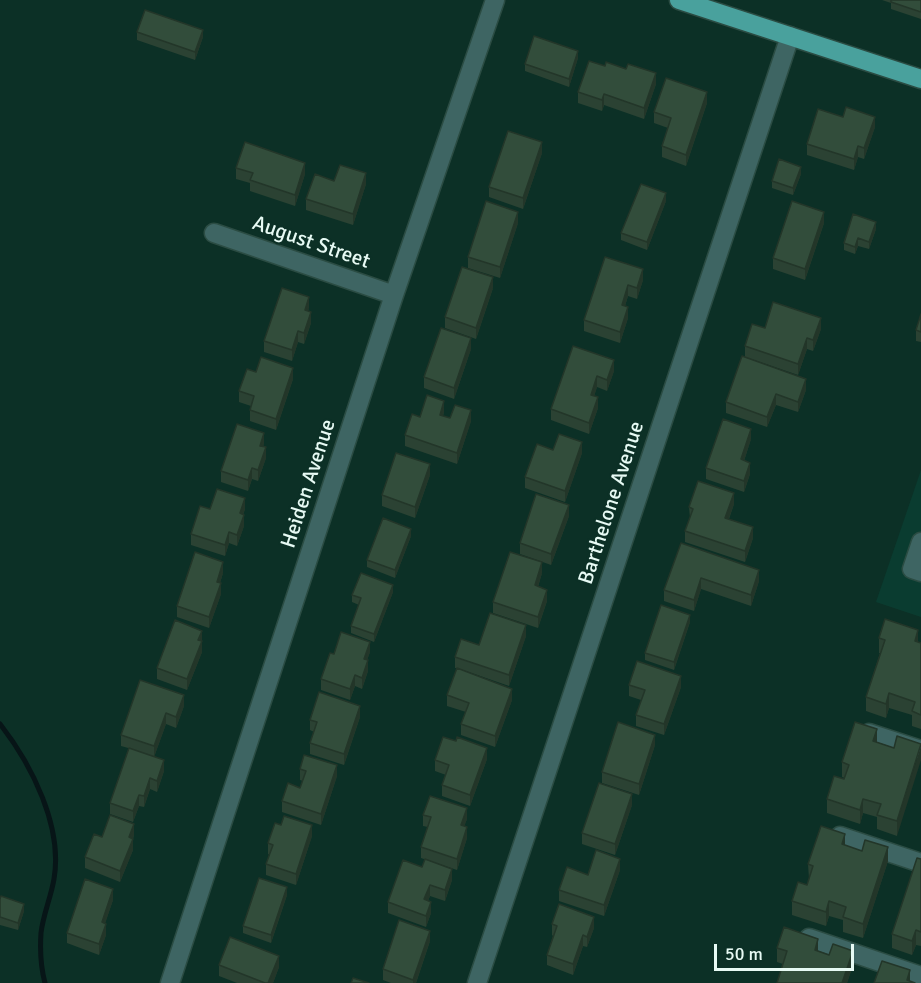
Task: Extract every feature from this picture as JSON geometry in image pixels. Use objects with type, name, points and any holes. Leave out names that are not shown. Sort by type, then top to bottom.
[{"type":"main road","points":[[679,0],[921,79]]},
{"type":"street","name":"Heiden Avenue","points":[[170,983],[394,295],[495,0]]},
{"type":"street","name":"Barthelone Avenue","points":[[477,983],[790,36]]},
{"type":"street","name":"August Street","points":[[214,233],[394,295]]},
{"type":"street","points":[[921,542],[912,569],[921,572]]},
{"type":"street","points":[[869,733],[921,750]]},
{"type":"street","points":[[840,836],[921,863]]},
{"type":"street","points":[[809,938],[921,976]]},
{"type":"shaded area","points":[[921,470],[921,617],[876,602]]},
{"type":"building","points":[[891,0],[921,0],[921,12],[891,2]]},
{"type":"building","points":[[145,10],[203,30],[195,52],[137,32]]},
{"type":"building","points":[[534,36],[578,51],[569,79],[525,64]]},
{"type":"building","points":[[589,61],[605,66],[606,62],[626,69],[628,64],[656,73],[644,108],[604,94],[602,100],[578,92]]},
{"type":"building","points":[[666,78],[707,92],[686,155],[662,146],[671,118],[654,112]]},
{"type":"building","points":[[846,107],[875,117],[864,148],[858,146],[854,159],[807,144],[818,109],[843,117]]},
{"type":"building","points":[[508,131],[542,142],[523,198],[489,187]]},
{"type":"building","points":[[245,142],[305,163],[295,195],[250,180],[253,173],[236,168]]},
{"type":"building","points":[[779,159],[801,167],[793,188],[772,181]]},
{"type":"building","points":[[340,165],[366,173],[353,214],[306,199],[315,174],[334,181]]},
{"type":"building","points":[[641,184],[666,193],[647,242],[621,233]]},
{"type":"building","points":[[486,201],[518,212],[500,267],[468,257]]},
{"type":"building","points":[[792,201],[824,212],[805,269],[773,258]]},
{"type":"building","points":[[853,214],[876,222],[869,242],[858,238],[855,247],[844,243]]},
{"type":"building","points":[[605,257],[643,269],[637,288],[628,285],[622,305],[628,307],[620,332],[584,320]]},
{"type":"building","points":[[462,267],[493,277],[476,328],[445,317]]},
{"type":"building","points":[[282,288],[309,297],[305,310],[311,312],[304,333],[298,331],[292,350],[264,341]]},
{"type":"building","points":[[773,302],[821,318],[813,340],[807,338],[798,364],[745,346],[752,324],[765,328]]},
{"type":"building","points":[[921,314],[921,332],[916,330]]},
{"type":"building","points":[[441,328],[471,338],[454,388],[424,377]]},
{"type":"building","points":[[573,346],[614,360],[607,380],[597,376],[591,395],[598,397],[589,423],[551,409]]},
{"type":"building","points":[[742,356],[806,379],[798,402],[776,394],[767,417],[726,402]]},
{"type":"building","points":[[261,357],[293,368],[276,419],[250,410],[254,396],[239,391],[247,369],[256,372]]},
{"type":"building","points":[[427,395],[444,401],[440,415],[450,418],[455,405],[471,410],[457,453],[405,435],[412,414],[420,417]]},
{"type":"building","points":[[723,419],[751,429],[741,459],[750,463],[744,481],[706,468]]},
{"type":"building","points":[[237,424],[264,433],[260,446],[266,447],[258,470],[252,468],[248,480],[221,471]]},
{"type":"building","points":[[559,434],[582,442],[565,491],[525,477],[537,444],[553,450]]},
{"type":"building","points":[[396,453],[430,464],[415,507],[382,495]]},
{"type":"building","points":[[698,481],[734,493],[725,518],[753,527],[745,551],[685,531],[693,509],[689,507]]},
{"type":"building","points":[[217,489],[245,498],[240,513],[244,515],[237,535],[229,532],[225,545],[191,534],[200,506],[210,509]]},
{"type":"building","points":[[536,494],[569,505],[551,554],[520,543]]},
{"type":"building","points":[[383,518],[411,529],[395,570],[367,560]]},
{"type":"building","points":[[681,543],[759,570],[751,595],[701,578],[694,600],[664,590]]},
{"type":"building","points":[[195,552],[223,562],[217,582],[221,583],[209,617],[177,606]]},
{"type":"building","points":[[510,552],[542,562],[535,585],[547,590],[538,617],[493,602]]},
{"type":"building","points":[[361,573],[393,585],[374,634],[351,626],[361,598],[352,595]]},
{"type":"building","points":[[661,605],[690,615],[674,662],[645,653]]},
{"type":"building","points":[[490,613],[526,625],[509,675],[455,657],[461,639],[479,645]]},
{"type":"building","points":[[885,619],[918,630],[915,641],[921,643],[921,715],[912,711],[915,702],[889,693],[886,704],[866,697],[885,640],[879,638]]},
{"type":"building","points":[[175,620],[202,631],[198,640],[202,641],[187,679],[157,668]]},
{"type":"building","points":[[341,632],[370,642],[364,659],[368,660],[362,678],[355,675],[350,689],[321,679],[330,653],[334,654]]},
{"type":"building","points":[[637,661],[681,676],[664,724],[636,715],[645,690],[629,685]]},
{"type":"building","points":[[457,668],[512,689],[495,736],[461,724],[469,703],[447,695]]},
{"type":"building","points":[[140,680],[184,695],[176,717],[166,713],[154,746],[121,735]]},
{"type":"building","points":[[319,692],[360,706],[344,754],[310,743],[317,722],[310,720]]},
{"type":"building","points":[[618,722],[655,735],[639,784],[602,772]]},
{"type":"building","points":[[855,722],[877,729],[873,741],[894,748],[897,736],[921,744],[897,821],[877,815],[881,804],[863,799],[860,810],[827,799],[834,776],[844,779],[849,765],[842,762]]},
{"type":"building","points":[[443,737],[456,741],[457,737],[487,748],[470,795],[442,785],[449,765],[435,760]]},
{"type":"building","points":[[129,748],[164,760],[157,781],[150,778],[144,796],[139,795],[133,811],[110,803]]},
{"type":"building","points":[[304,755],[337,765],[321,814],[282,801],[288,783],[300,788],[306,771],[300,769]]},
{"type":"building","points":[[599,783],[632,794],[615,844],[582,833]]},
{"type":"building","points":[[430,796],[467,808],[461,825],[467,827],[457,859],[421,847],[431,817],[423,815]]},
{"type":"building","points":[[110,815],[134,824],[129,837],[133,839],[120,871],[85,857],[94,834],[102,837]]},
{"type":"building","points":[[284,816],[312,825],[296,874],[266,864],[273,845],[268,843],[275,823],[281,825]]},
{"type":"building","points":[[821,826],[845,834],[842,844],[862,851],[865,840],[888,847],[863,924],[843,917],[846,907],[829,901],[826,912],[792,901],[798,882],[807,885],[813,866],[808,864]]},
{"type":"building","points":[[596,850],[620,859],[604,905],[559,890],[567,867],[588,875]]},
{"type":"building","points":[[917,858],[921,859],[921,932],[916,930],[912,941],[892,934]]},
{"type":"building","points":[[425,859],[452,869],[445,890],[430,885],[424,899],[431,902],[426,916],[388,902],[403,860],[422,867]]},
{"type":"building","points":[[259,878],[287,887],[271,935],[243,926]]},
{"type":"building","points":[[85,879],[113,889],[102,922],[106,924],[99,944],[67,933]]},
{"type":"building","points":[[1,896],[24,904],[18,923],[0,917]]},
{"type":"building","points":[[559,904],[594,917],[587,937],[583,935],[573,964],[547,955],[557,926],[552,924]]},
{"type":"building","points":[[399,920],[430,931],[413,980],[383,969]]},
{"type":"building","points":[[784,927],[818,939],[815,950],[829,955],[833,944],[853,951],[842,983],[777,983],[787,951],[777,948]]},
{"type":"building","points":[[230,937],[279,956],[268,983],[219,965]]},
{"type":"building","points":[[882,961],[910,970],[907,980],[915,983],[874,983]]},
{"type":"building","points":[[353,978],[369,983],[351,983]]},
{"type":"waterway","points":[[0,724],[34,777],[54,839],[56,859],[54,879],[41,933],[41,958],[45,983]]}]
